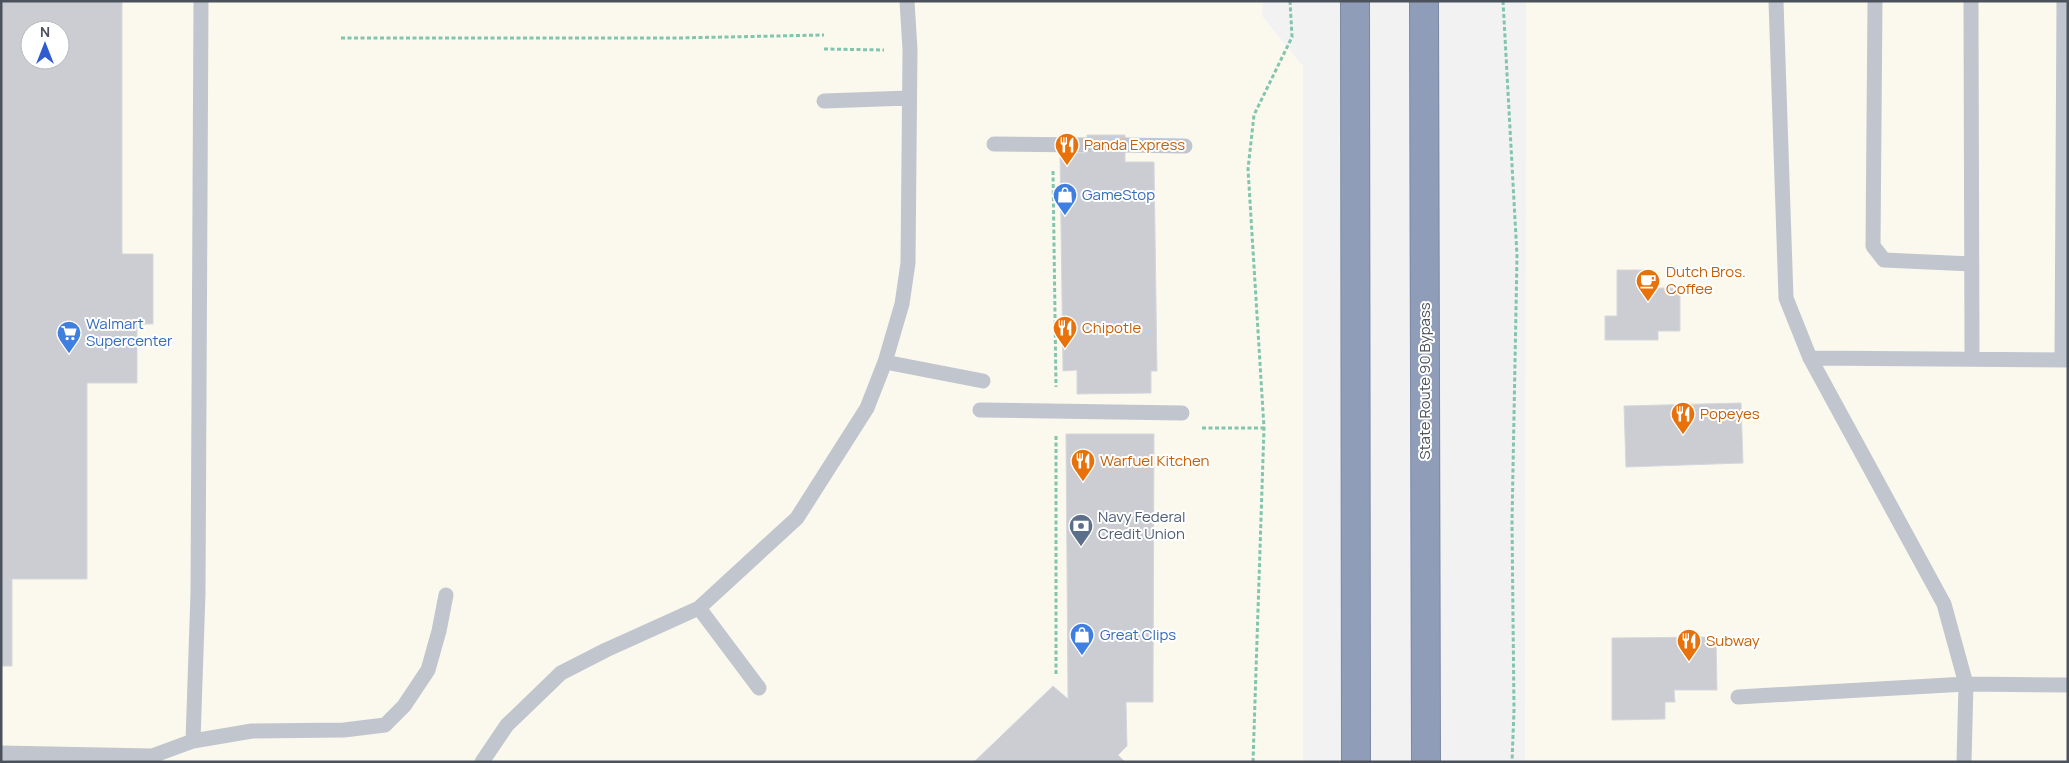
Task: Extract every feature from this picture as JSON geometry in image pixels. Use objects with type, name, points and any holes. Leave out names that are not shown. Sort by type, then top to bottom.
[{"type":"highway","points":[[1355,1],[1356,762]]},
{"type":"highway","name":"State Route 90 Bypass","points":[[1424,1],[1426,762]]},
{"type":"lane","points":[[193,741],[198,593],[201,1]]},
{"type":"lane","points":[[482,762],[507,725],[560,673],[699,608],[797,518],[868,408],[885,362],[902,304],[908,263],[910,50],[907,1]]},
{"type":"lane","points":[[1776,1],[1786,298],[1810,358],[1944,604],[1966,684],[1964,762]]},
{"type":"lane","points":[[1874,1],[1873,246],[1884,260],[1972,264]]},
{"type":"lane","points":[[1971,1],[1972,359]]},
{"type":"lane","points":[[1810,358],[2065,360],[2064,1]]},
{"type":"lane","points":[[824,100],[909,98]]},
{"type":"lane","points":[[994,144],[1087,145]]},
{"type":"lane","points":[[1125,145],[1185,146]]},
{"type":"lane","points":[[885,362],[983,381]]},
{"type":"lane","points":[[980,410],[1182,413]]},
{"type":"lane","points":[[1,753],[36,758],[152,756],[193,741],[252,731],[344,730],[386,725],[404,706],[428,670],[439,632],[446,596]]},
{"type":"lane","points":[[699,608],[758,688]]},
{"type":"lane","points":[[1738,696],[1966,684],[2068,686]]},
{"type":"path","points":[[1253,762],[1264,428],[1248,169],[1254,115],[1292,37],[1290,1]]},
{"type":"path","points":[[1503,1],[1517,256],[1512,522],[1514,710],[1512,762]]},
{"type":"path","points":[[341,38],[824,36]]},
{"type":"path","points":[[824,49],[910,50]]},
{"type":"shaded area","points":[[1,1],[1263,1],[1262,16],[1303,66],[1303,762],[1,762]]},
{"type":"shaded area","points":[[1526,1],[2068,1],[2068,762],[1525,762]]},
{"type":"building","name":"Walmart Supercenter","points":[[1,1],[122,1],[122,254],[153,254],[153,324],[137,324],[137,383],[87,383],[87,579],[12,579],[12,666],[1,666]]},
{"type":"building","points":[[1087,135],[1125,135],[1125,162],[1154,162],[1157,371],[1151,371],[1151,393],[1077,394],[1077,370],[1063,371],[1060,153],[1087,153]]},
{"type":"building","name":"Dutch Bros. Coffee","points":[[1617,270],[1650,270],[1650,288],[1680,288],[1680,331],[1658,331],[1658,340],[1605,340],[1605,316],[1617,316]]},
{"type":"building","name":"Popeyes","points":[[1741,403],[1743,463],[1626,467],[1624,406]]},
{"type":"building","points":[[1066,434],[1154,434],[1153,702],[1126,702],[1127,746],[1118,755],[1125,762],[974,762],[1053,686],[1068,699]]},
{"type":"building","points":[[1716,637],[1717,690],[1674,690],[1675,702],[1665,702],[1665,719],[1612,720],[1612,638]]},
{"type":"place","name":"Panda Express","points":[[1067,166]]},
{"type":"place","name":"GameStop","points":[[1065,216]]},
{"type":"place","name":"Dutch Bros. Coffee","points":[[1648,302]]},
{"type":"place","name":"Chipotle","points":[[1065,349]]},
{"type":"place","name":"Walmart Supercenter","points":[[69,354]]},
{"type":"place","name":"Popeyes","points":[[1683,435]]},
{"type":"place","name":"Warfuel Kitchen","points":[[1083,482]]},
{"type":"place","name":"Navy Federal Credit Union","points":[[1081,547]]},
{"type":"place","name":"Great Clips","points":[[1082,656]]},
{"type":"place","name":"Subway","points":[[1689,662]]}]
